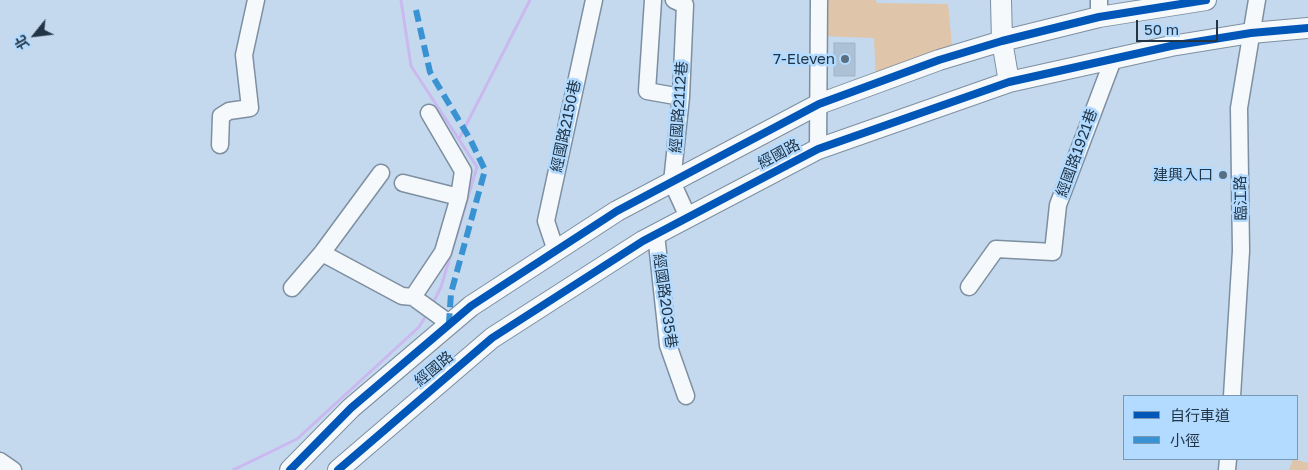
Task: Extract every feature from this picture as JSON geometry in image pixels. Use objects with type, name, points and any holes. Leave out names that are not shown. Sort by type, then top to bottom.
[{"type":"main road","points":[[1001,0],[1002,41],[1009,82]]},
{"type":"main road","name":"經國路","points":[[294,469],[351,408],[449,323],[617,211],[819,104],[939,60],[1099,9],[1206,0]]},
{"type":"main road","name":"經國路","points":[[338,470],[492,338],[656,234],[818,149],[1009,82],[1114,57],[1251,33],[1308,28]]},
{"type":"street","points":[[220,145],[221,116],[229,111],[250,108],[244,55],[256,0]]},
{"type":"street","name":"經國路2150巷","points":[[556,251],[546,221],[594,0]]},
{"type":"street","points":[[653,0],[647,92],[681,97]]},
{"type":"street","name":"經國路2112巷","points":[[672,182],[681,97],[685,6],[674,0]]},
{"type":"street","points":[[818,149],[819,0]]},
{"type":"street","name":"臨江路","points":[[1232,395],[1241,251],[1239,108],[1257,0]]},
{"type":"street","name":"經國路1921巷","points":[[969,287],[996,248],[1053,252],[1058,205],[1114,57]]},
{"type":"street","points":[[413,297],[443,252],[459,197],[463,170],[429,113]]},
{"type":"street","points":[[292,288],[322,253],[381,173]]},
{"type":"street","points":[[672,182],[688,217]]},
{"type":"street","points":[[403,183],[459,197]]},
{"type":"street","name":"經國路2035巷","points":[[656,234],[668,345],[686,396]]},
{"type":"street","points":[[322,253],[402,296],[413,297],[449,323]]},
{"type":"street","points":[[0,461],[13,470]]},
{"type":"shaded area","points":[[819,0],[876,0],[877,3],[948,4],[953,56],[876,83],[874,38],[819,36]]},
{"type":"shaded area","points":[[1293,460],[1308,463],[1308,470],[1289,470]]},
{"type":"building","name":"7-Eleven","points":[[834,43],[855,43],[855,76],[834,76]]},
{"type":"waterway","points":[[401,0],[411,66],[477,167],[441,287],[434,301]]},
{"type":"waterway","points":[[459,139],[530,0]]},
{"type":"waterway","points":[[233,470],[297,439],[419,327],[425,317]]},
{"type":"marked path","points":[[416,10],[430,72],[470,139],[485,170],[451,293],[449,323]]},
{"type":"cycle path","points":[[290,470],[351,408],[471,306],[617,211],[819,104],[939,60],[1002,41],[1099,17],[1206,0]]},
{"type":"cycle path","points":[[338,470],[492,338],[643,241],[818,149],[1009,82],[1171,46],[1251,33],[1308,28]]},
{"type":"place","name":"7-Eleven","points":[[845,59]]},
{"type":"place","name":"建興入口","points":[[1223,175]]}]
